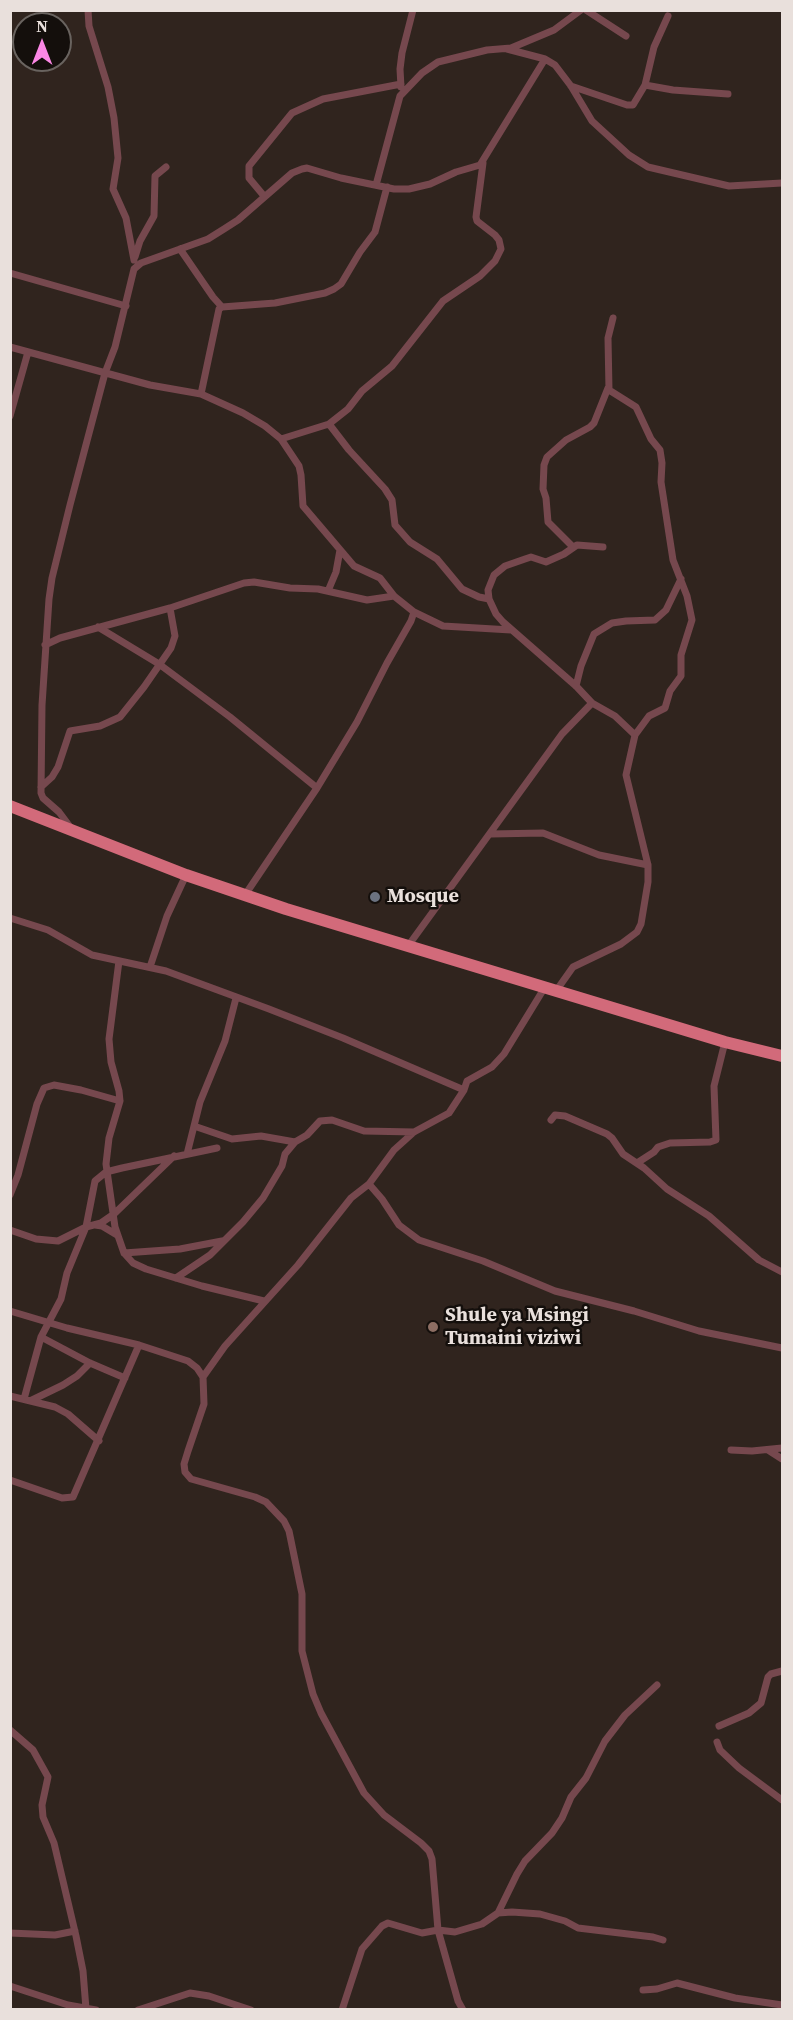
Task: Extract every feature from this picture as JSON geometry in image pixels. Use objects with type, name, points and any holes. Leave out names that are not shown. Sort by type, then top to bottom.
[{"type":"highway","points":[[10,806],[186,875],[244,895],[725,1042],[783,1056]]},
{"type":"street","points":[[75,832],[59,812],[43,798],[41,787],[45,645],[52,578],[134,269],[126,218],[113,189],[118,158],[114,118],[108,87],[89,26],[88,10]]},
{"type":"street","points":[[376,185],[401,88],[402,53],[413,10]]},
{"type":"street","points":[[507,49],[554,30],[584,10],[626,36]]},
{"type":"street","points":[[571,86],[633,105],[645,85],[654,47],[668,16]]},
{"type":"street","points":[[264,196],[249,178],[249,166],[292,113],[324,99],[401,88],[438,62],[486,50],[507,49],[544,59],[555,65],[592,120],[629,155],[648,167],[729,186],[783,183]]},
{"type":"street","points":[[281,438],[329,424],[348,409],[362,391],[392,366],[443,300],[480,276],[495,261],[501,249],[499,240],[477,221],[476,217],[483,163],[544,59]]},
{"type":"street","points":[[645,85],[673,90],[728,94]]},
{"type":"street","points":[[134,269],[141,263],[208,238],[224,229],[238,220],[292,173],[302,169],[307,168],[394,189],[420,187],[483,163]]},
{"type":"street","points":[[134,260],[140,241],[154,216],[155,176],[166,167]]},
{"type":"street","points":[[201,394],[216,315],[222,307],[275,303],[325,293],[341,284],[375,232],[387,187]]},
{"type":"street","points":[[180,249],[222,307]]},
{"type":"street","points":[[10,273],[126,306]]},
{"type":"street","points":[[573,547],[548,522],[543,489],[544,465],[547,457],[566,440],[594,423],[608,388],[608,338],[613,318]]},
{"type":"street","points":[[10,347],[150,385],[201,394],[243,413],[281,438],[298,466],[303,506],[354,566],[380,578],[394,596],[414,612],[443,626],[511,630]]},
{"type":"street","points":[[10,416],[28,352]]},
{"type":"street","points":[[203,1377],[225,1346],[298,1265],[351,1198],[369,1184],[394,1150],[414,1132],[449,1113],[467,1081],[492,1067],[504,1054],[550,989],[581,961],[621,944],[637,932],[644,914],[648,865],[626,775],[634,735],[649,716],[664,708],[670,691],[681,676],[681,655],[692,620],[681,579],[673,560],[661,482],[660,450],[651,439],[636,407],[615,395],[608,388]]},
{"type":"street","points":[[329,424],[349,450],[385,489],[392,500],[395,525],[410,542],[437,559],[462,590],[489,599]]},
{"type":"street","points":[[603,547],[583,544],[546,562],[531,557],[505,566],[491,580],[488,590],[489,599],[496,614],[511,630],[576,686],[592,703],[615,716],[634,735]]},
{"type":"street","points":[[328,591],[336,572],[340,550]]},
{"type":"street","points":[[576,686],[580,666],[594,634],[612,623],[655,620],[666,610],[681,579]]},
{"type":"street","points":[[45,645],[60,638],[170,608],[244,583],[254,582],[328,591],[367,600],[394,596]]},
{"type":"street","points":[[41,787],[52,777],[58,767],[70,730],[100,726],[120,717],[171,648],[175,636],[170,608]]},
{"type":"street","points":[[244,895],[357,722],[414,612]]},
{"type":"street","points":[[98,627],[159,664],[230,717],[316,788]]},
{"type":"street","points":[[408,946],[562,734],[592,703]]},
{"type":"street","points":[[490,834],[543,833],[599,855],[648,865]]},
{"type":"street","points":[[150,967],[167,916],[186,875]]},
{"type":"street","points":[[10,918],[48,930],[92,955],[150,967],[343,1038],[464,1090]]},
{"type":"street","points":[[119,961],[108,1039],[120,1101],[108,1145],[106,1172],[117,1235],[124,1253],[133,1263],[146,1269],[264,1301]]},
{"type":"street","points":[[187,1154],[204,1093],[225,1041],[236,998]]},
{"type":"street","points":[[637,1163],[658,1147],[670,1143],[717,1140],[714,1086],[725,1042]]},
{"type":"street","points":[[10,1196],[37,1104],[44,1088],[54,1085],[120,1101]]},
{"type":"street","points":[[550,1120],[555,1115],[565,1116],[600,1130],[612,1138],[623,1154],[667,1189],[718,1223],[759,1260],[782,1274]]},
{"type":"street","points":[[176,1278],[204,1260],[243,1222],[263,1198],[282,1166],[287,1150],[307,1135],[320,1120],[332,1120],[364,1131],[414,1132]]},
{"type":"street","points":[[194,1126],[232,1139],[261,1136],[295,1142]]},
{"type":"street","points":[[28,1400],[41,1337],[61,1299],[67,1273],[86,1227],[95,1181],[106,1172],[217,1148]]},
{"type":"street","points":[[10,1230],[36,1239],[58,1241],[86,1227],[106,1221],[174,1156]]},
{"type":"street","points":[[369,1184],[382,1199],[394,1220],[419,1240],[483,1261],[555,1291],[634,1311],[699,1331],[783,1348]]},
{"type":"street","points":[[95,1225],[102,1226],[117,1235]]},
{"type":"street","points":[[124,1253],[205,1246],[224,1241]]},
{"type":"street","points":[[10,1311],[138,1345],[188,1361],[203,1377],[204,1404],[184,1464],[185,1472],[191,1479],[266,1502],[284,1521],[292,1538],[302,1594],[302,1651],[313,1694],[364,1793],[384,1815],[422,1843],[429,1851],[432,1859],[438,1930],[458,2001],[463,2010]]},
{"type":"street","points":[[41,1337],[90,1363],[125,1378]]},
{"type":"street","points":[[10,1480],[62,1498],[74,1497],[138,1345]]},
{"type":"street","points":[[28,1400],[70,1380],[90,1363]]},
{"type":"street","points":[[10,1396],[55,1407],[68,1414],[99,1441]]},
{"type":"street","points":[[731,1450],[783,1448]]},
{"type":"street","points":[[768,1450],[783,1459]]},
{"type":"street","points":[[719,1725],[749,1713],[761,1703],[768,1677],[783,1671]]},
{"type":"street","points":[[342,2010],[362,1949],[382,1926],[388,1923],[422,1933],[438,1930],[456,1932],[470,1929],[490,1920],[498,1913],[525,1861],[552,1833],[562,1818],[571,1797],[586,1778],[605,1741],[625,1715],[657,1684]]},
{"type":"street","points":[[10,1730],[33,1750],[48,1777],[42,1805],[54,1843],[75,1931],[83,1971],[86,2009]]},
{"type":"street","points":[[717,1742],[720,1750],[739,1768],[783,1800]]},
{"type":"street","points":[[498,1913],[540,1914],[565,1921],[578,1928],[663,1940]]},
{"type":"street","points":[[10,1932],[47,1935],[75,1931]]},
{"type":"street","points":[[643,1990],[657,1989],[677,1983],[735,1998],[783,2005]]},
{"type":"street","points":[[10,1986],[68,2005],[96,2010]]},
{"type":"street","points":[[138,2010],[190,1993],[229,2002],[251,2010]]},
{"type":"street","points":[[225,2010],[229,2002]]},
{"type":"place","name":"Mosque","points":[[375,897]]},
{"type":"place","name":"Shule ya Msingi Tumaini viziwi","points":[[433,1327]]}]
